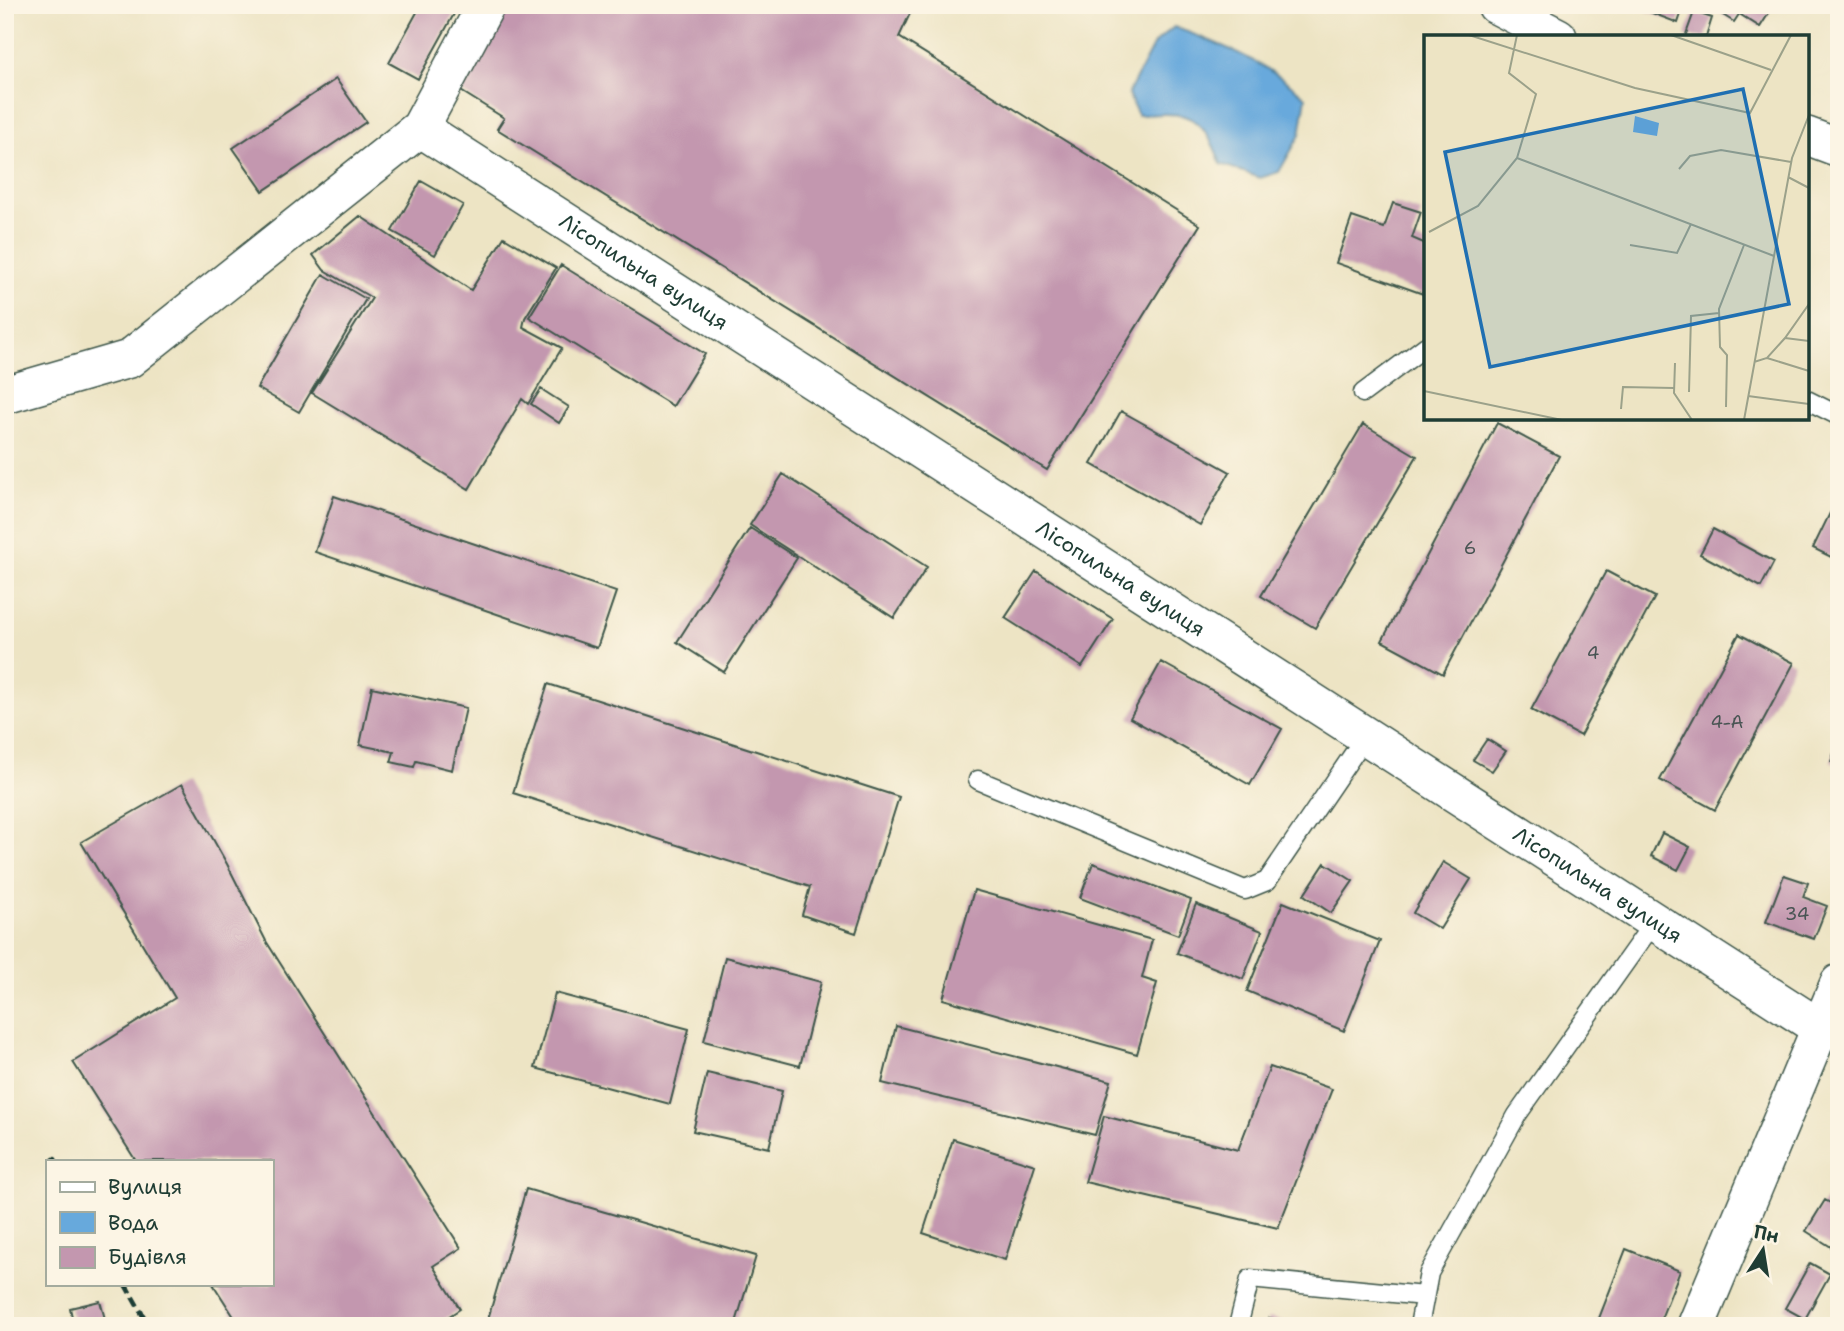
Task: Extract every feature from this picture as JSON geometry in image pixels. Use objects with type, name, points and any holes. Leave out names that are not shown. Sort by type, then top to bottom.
[{"type":"street","points":[[5,395],[129,359],[420,128],[486,5]]},
{"type":"street","points":[[1496,5],[1554,35]]},
{"type":"street","name":"Лісопильна вулиця","points":[[420,128],[1820,1028]]},
{"type":"street","points":[[1809,137],[1839,148]]},
{"type":"street","points":[[1696,1326],[1839,982]]},
{"type":"lane","points":[[1363,393],[1424,347]]},
{"type":"lane","points":[[1809,401],[1839,416]]},
{"type":"lane","points":[[978,780],[1245,890],[1267,881],[1364,737]]},
{"type":"lane","points":[[1419,1326],[1429,1273],[1517,1115],[1654,922]]},
{"type":"lane","points":[[1238,1326],[1250,1279],[1424,1297]]},
{"type":"water","points":[[1174,27],[1260,64],[1306,97],[1300,135],[1279,172],[1260,178],[1221,164],[1203,129],[1184,116],[1138,115],[1128,94],[1154,44]]},
{"type":"building","points":[[421,5],[459,5],[418,79],[389,63]]},
{"type":"building","points":[[508,5],[914,5],[899,37],[1200,225],[1047,470],[497,129],[504,118],[456,88]]},
{"type":"building","points":[[1631,5],[1684,5],[1678,23]]},
{"type":"building","points":[[1722,5],[1745,5],[1734,22],[1718,12]]},
{"type":"building","points":[[1748,5],[1774,5],[1760,27],[1741,15]]},
{"type":"building","points":[[1694,12],[1712,18],[1707,35],[1686,35]]},
{"type":"building","points":[[336,79],[366,122],[263,191],[233,148]]},
{"type":"building","points":[[421,181],[463,205],[435,255],[392,231]]},
{"type":"building","points":[[1393,203],[1421,212],[1412,238],[1424,243],[1424,294],[1336,263],[1352,217],[1384,228]]},
{"type":"building","points":[[360,216],[471,290],[504,237],[556,268],[525,318],[523,327],[562,348],[528,404],[522,399],[469,489],[312,393],[372,298],[324,270],[313,255]]},
{"type":"building","points":[[561,265],[705,354],[673,406],[529,317]]},
{"type":"building","points":[[323,274],[366,299],[299,412],[257,388]]},
{"type":"building","points":[[541,389],[569,407],[559,423],[531,404]]},
{"type":"building","points":[[1121,411],[1230,472],[1200,525],[1091,464]]},
{"type":"building","points":[[1497,423],[1559,456],[1443,674],[1382,641]]},
{"type":"building","points":[[1363,424],[1417,456],[1315,628],[1261,596]]},
{"type":"building","points":[[783,474],[927,567],[894,618],[750,525]]},
{"type":"building","points":[[334,496],[616,592],[597,648],[315,552]]},
{"type":"building","points":[[1830,513],[1839,517],[1839,561],[1813,548]]},
{"type":"building","points":[[750,528],[797,558],[724,672],[677,642]]},
{"type":"building","points":[[1713,529],[1774,562],[1761,587],[1700,554]]},
{"type":"building","points":[[1036,571],[1113,619],[1082,667],[1005,618]]},
{"type":"building","points":[[1606,571],[1655,597],[1580,736],[1531,710]]},
{"type":"building","points":[[1739,634],[1794,663],[1715,810],[1660,780]]},
{"type":"building","points":[[1161,662],[1282,729],[1250,785],[1130,718]]},
{"type":"building","points":[[548,684],[899,797],[856,933],[802,915],[810,887],[513,793]]},
{"type":"building","points":[[372,687],[466,708],[452,770],[416,761],[414,767],[391,762],[394,752],[360,745]]},
{"type":"building","points":[[1487,739],[1506,751],[1492,771],[1473,760]]},
{"type":"building","points":[[1839,741],[1839,765],[1831,762]]},
{"type":"building","points":[[182,784],[266,941],[461,1248],[433,1266],[460,1309],[434,1326],[227,1326],[236,1320],[214,1286],[273,1286],[273,1160],[135,1160],[73,1062],[175,998],[81,842]]},
{"type":"building","points":[[1662,833],[1690,847],[1678,870],[1651,856]]},
{"type":"building","points":[[1443,862],[1471,879],[1440,929],[1413,913]]},
{"type":"building","points":[[1093,863],[1191,900],[1178,935],[1080,898]]},
{"type":"building","points":[[1325,863],[1353,881],[1331,913],[1304,895]]},
{"type":"building","points":[[1784,875],[1808,883],[1803,897],[1827,906],[1814,939],[1766,922]]},
{"type":"building","points":[[974,890],[1152,940],[1142,978],[1157,983],[1137,1054],[943,999]]},
{"type":"building","points":[[1283,902],[1380,941],[1344,1031],[1247,991]]},
{"type":"building","points":[[1196,904],[1262,931],[1243,979],[1177,953]]},
{"type":"building","points":[[725,957],[821,982],[800,1066],[704,1041]]},
{"type":"building","points":[[555,993],[689,1029],[670,1104],[535,1068]]},
{"type":"building","points":[[896,1026],[1111,1081],[1095,1135],[882,1083]]},
{"type":"building","points":[[1270,1067],[1332,1089],[1278,1228],[1085,1182],[1104,1116],[1238,1150]]},
{"type":"building","points":[[707,1073],[782,1091],[769,1148],[693,1131]]},
{"type":"building","points":[[953,1139],[1035,1165],[1005,1260],[923,1233]]},
{"type":"building","points":[[526,1189],[756,1256],[735,1326],[486,1326]]},
{"type":"building","points":[[1825,1200],[1839,1208],[1839,1252],[1806,1231]]},
{"type":"building","points":[[1626,1249],[1680,1271],[1658,1326],[1596,1326]]},
{"type":"building","points":[[1810,1263],[1830,1274],[1805,1319],[1785,1308]]},
{"type":"building","points":[[100,1301],[107,1326],[74,1326],[70,1308]]},
{"type":"building","points":[[1269,1318],[1299,1325],[1267,1326]]},
{"type":"railway","points":[[126,1286],[149,1326]]}]
